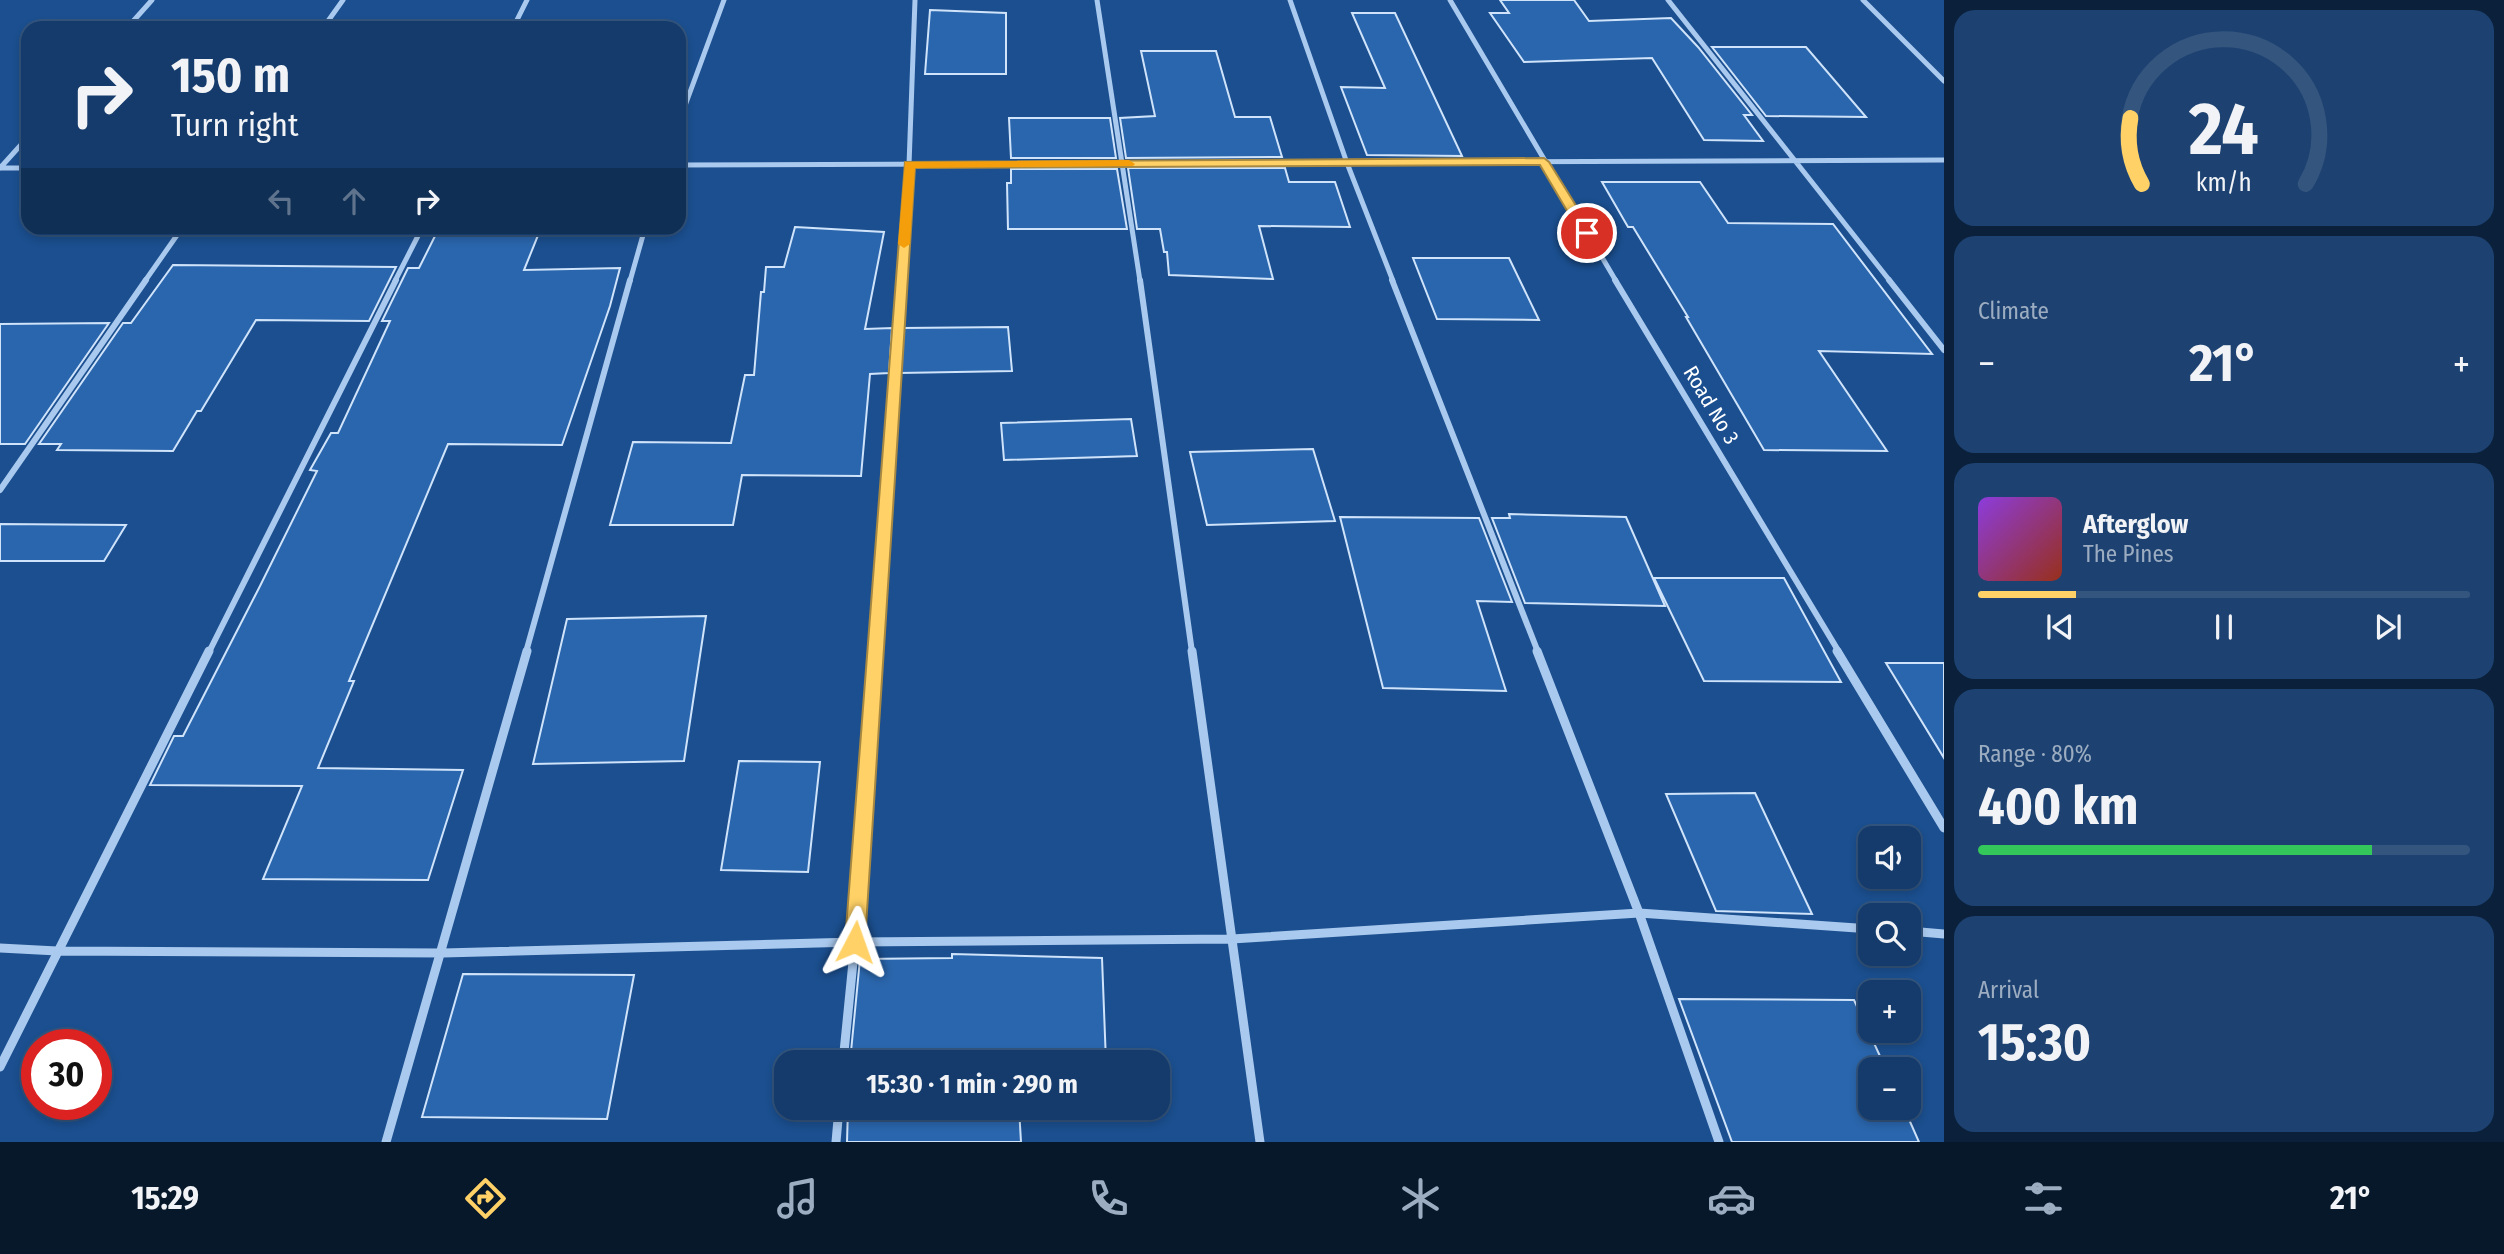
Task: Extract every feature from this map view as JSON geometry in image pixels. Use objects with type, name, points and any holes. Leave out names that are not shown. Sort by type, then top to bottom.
[{"type":"street","points":[[133,21],[152,0]]},
{"type":"street","points":[[328,21],[343,0]]},
{"type":"street","points":[[516,21],[527,0]]},
{"type":"street","points":[[686,103],[724,0]]},
{"type":"street","points":[[845,1050],[855,942],[909,164],[915,0]]},
{"type":"street","points":[[1097,0],[1124,164],[1260,1142]]},
{"type":"street","points":[[1290,0],[1347,163],[1639,913],[1719,1142]]},
{"type":"street","name":"Road No 3","points":[[1450,0],[1544,162],[1944,828]]},
{"type":"street","points":[[1668,0],[1944,350]]},
{"type":"street","points":[[1863,0],[1944,80]]},
{"type":"street","points":[[0,168],[21,145]]},
{"type":"street","points":[[686,165],[1944,160]]},
{"type":"street","points":[[0,168],[21,168]]},
{"type":"street","points":[[0,491],[177,235]]},
{"type":"street","points":[[0,1067],[418,235]]},
{"type":"street","points":[[386,1142],[443,953],[546,573],[643,235]]},
{"type":"street","points":[[0,948],[57,951],[443,953],[855,942],[1232,939],[1639,913],[1858,928]]},
{"type":"street","points":[[1921,932],[1944,934]]},
{"type":"street","points":[[836,1142],[838,1120]]},
{"type":"building","points":[[1500,0],[1574,0],[1589,21],[1671,18],[1698,47],[1752,115],[1744,115],[1763,141],[1704,140],[1652,58],[1524,62],[1490,13],[1509,13]]},
{"type":"building","points":[[930,10],[1006,13],[1006,74],[925,74]]},
{"type":"building","points":[[1352,13],[1395,13],[1462,156],[1367,155],[1341,87],[1385,88]]},
{"type":"building","points":[[1712,47],[1806,47],[1866,117],[1766,116]]},
{"type":"building","points":[[1141,51],[1216,51],[1235,117],[1270,117],[1282,157],[1126,158],[1120,118],[1155,116]]},
{"type":"building","points":[[1009,118],[1110,118],[1116,158],[1011,158]]},
{"type":"building","points":[[1128,168],[1285,168],[1289,182],[1335,182],[1350,227],[1259,226],[1273,279],[1169,275],[1167,252],[1164,252],[1160,229],[1137,229]]},
{"type":"building","points":[[1011,169],[1117,169],[1127,229],[1008,229],[1007,183],[1011,183]]},
{"type":"building","points":[[1602,182],[1700,182],[1728,223],[1833,224],[1932,354],[1819,351],[1887,451],[1764,450],[1688,317],[1633,227],[1628,227]]},
{"type":"building","points":[[795,227],[884,232],[865,329],[892,328],[889,373],[870,374],[861,476],[742,475],[733,525],[610,525],[633,442],[731,443],[745,375],[754,375],[761,292],[764,292],[766,267],[784,267]]},
{"type":"building","points":[[436,235],[538,235],[524,270],[620,268],[610,306],[562,445],[448,444],[349,681],[354,681],[318,768],[463,770],[428,880],[263,879],[302,786],[150,785],[174,736],[183,736],[260,586],[317,471],[310,470],[331,433],[338,433],[390,321],[382,321],[408,268],[419,268]]},
{"type":"building","points":[[1413,258],[1509,258],[1539,320],[1437,319]]},
{"type":"building","points":[[173,265],[396,267],[369,321],[256,320],[201,411],[197,411],[173,451],[57,450],[61,444],[39,444],[123,323],[131,323]]},
{"type":"building","points":[[109,323],[25,444],[0,444],[0,324]]},
{"type":"building","points":[[1008,327],[1012,371],[900,373],[903,328]]},
{"type":"building","points":[[1131,419],[1137,456],[1004,460],[1001,423]]},
{"type":"building","points":[[1313,449],[1335,521],[1207,525],[1190,452]]},
{"type":"building","points":[[1509,514],[1626,517],[1665,606],[1525,603],[1492,518],[1510,518]]},
{"type":"building","points":[[1340,517],[1479,518],[1512,602],[1477,601],[1506,691],[1383,688]]},
{"type":"building","points":[[0,524],[126,525],[104,561],[0,561]]},
{"type":"building","points":[[1654,578],[1784,578],[1841,682],[1704,681]]},
{"type":"building","points":[[706,616],[684,761],[533,764],[567,619]]},
{"type":"building","points":[[1886,663],[1944,663],[1944,758]]},
{"type":"building","points":[[739,761],[820,762],[808,872],[721,870]]},
{"type":"building","points":[[1755,793],[1812,914],[1716,911],[1666,794]]},
{"type":"building","points":[[952,954],[1102,958],[1106,1050],[851,1050],[860,959],[952,958]]},
{"type":"building","points":[[463,974],[634,975],[607,1119],[422,1117]]},
{"type":"building","points":[[1679,999],[1854,1000],[1858,1009],[1858,1043],[1874,1043],[1880,1057],[1858,1057],[1858,1120],[1909,1120],[1919,1142],[1732,1142]]},
{"type":"building","points":[[848,1120],[1020,1120],[1021,1142],[847,1142]]},
{"type":"slow traffic","points":[[904,244],[909,164],[1129,164]]},
{"type":"route","points":[[855,942],[909,164],[1544,162],[1587,233]]}]
